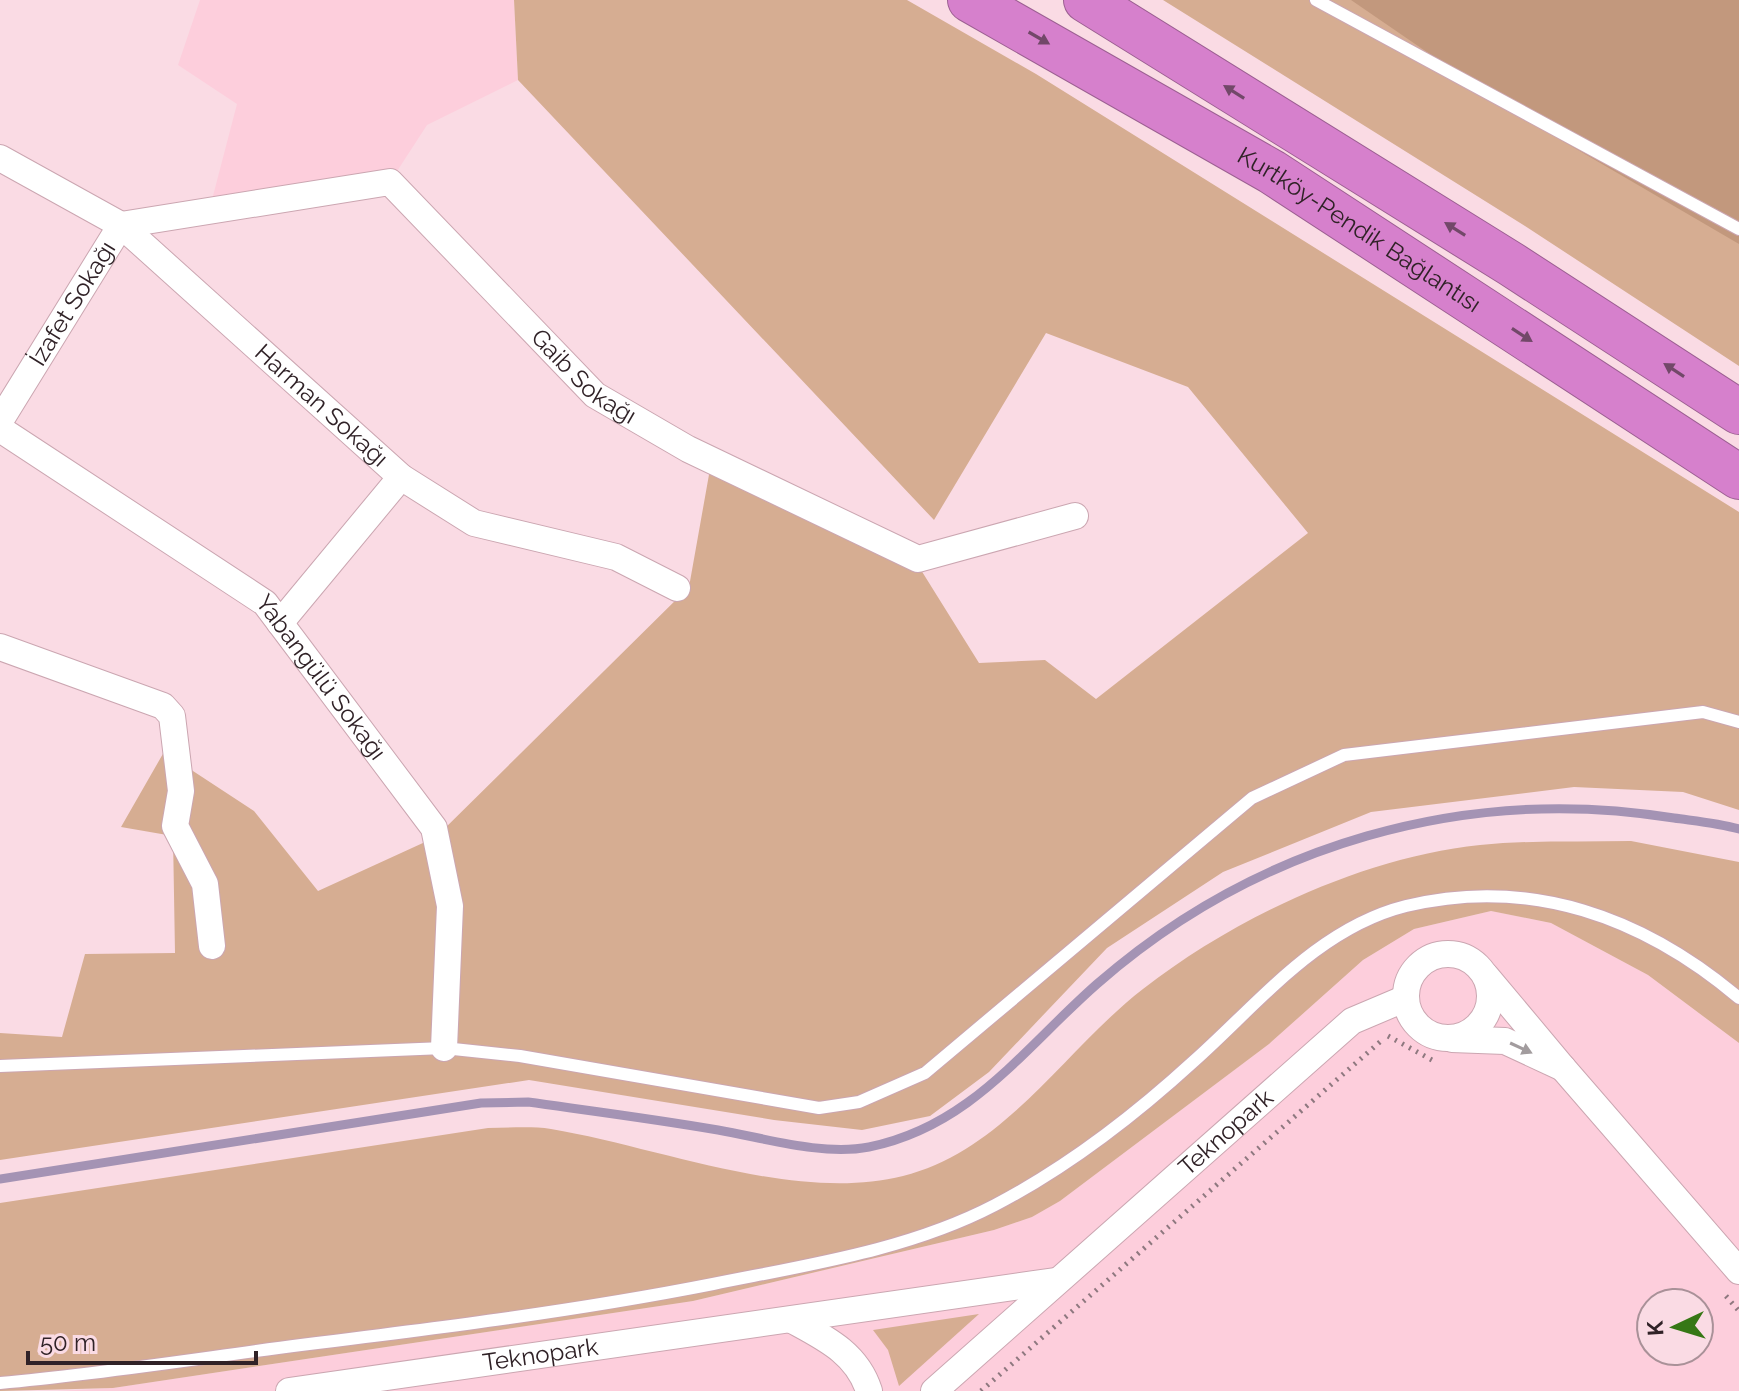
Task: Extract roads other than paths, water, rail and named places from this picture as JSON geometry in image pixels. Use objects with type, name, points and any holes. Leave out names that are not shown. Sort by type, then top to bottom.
[{"type":"highway","name":"Kurtköy-Pendik Bağlantısı","points":[[970,0],[1272,172],[1739,477]]},
{"type":"highway","name":"Kurtköy-Pendik Bağlantısı","points":[[1086,0],[1511,264],[1739,412]]},
{"type":"street","name":"Harman Sokağı","points":[[0,158],[121,225],[401,477],[474,523],[616,557],[677,588]]},
{"type":"street","name":"Gaib Sokağı","points":[[121,225],[390,182],[595,395],[688,449],[918,559],[1075,516]]},
{"type":"street","name":"İzafet Sokağı","points":[[0,421],[121,225]]},
{"type":"street","name":"Yabangülü Sokağı","points":[[0,429],[265,603],[434,828],[450,906],[444,1048]]},
{"type":"street","points":[[280,623],[401,477]]},
{"type":"street","points":[[0,647],[163,706],[172,716],[181,791],[175,826],[205,884],[212,946]]},
{"type":"street","points":[[1441,1051],[1418,1027],[1404,999],[1410,976],[1429,958],[1455,955],[1479,967],[1729,1279]]},
{"type":"street","points":[[1441,1051],[1472,1031],[1489,1008],[1487,979],[1479,967]]},
{"type":"street","name":"Teknopark","points":[[934,1391],[1352,1021],[1404,999]]},
{"type":"street","points":[[1441,1051],[1505,1041],[1563,1068]]},
{"type":"street","name":"Teknopark","points":[[289,1391],[1055,1281]]},
{"type":"street","points":[[792,1320],[849,1356],[861,1371],[869,1391]]},
{"type":"lane","points":[[1316,0],[1739,229]]},
{"type":"lane","points":[[0,1066],[444,1048],[520,1056],[819,1108],[859,1102],[925,1073],[1252,798],[1344,755],[1703,712],[1739,722]]},
{"type":"lane","points":[[0,1383],[615,1303],[793,1268],[921,1235],[994,1206],[1070,1159],[1192,1063],[1321,946],[1359,924],[1402,907],[1449,898],[1511,896],[1552,900],[1646,934],[1691,962],[1739,998]]},
{"type":"waterway","points":[[0,1179],[481,1103],[528,1102],[694,1126],[813,1148],[869,1147],[905,1137],[937,1122],[966,1103],[994,1082],[1097,984],[1159,936],[1225,895],[1294,861],[1366,836],[1441,819],[1518,810],[1595,810],[1698,821],[1739,829]]}]
